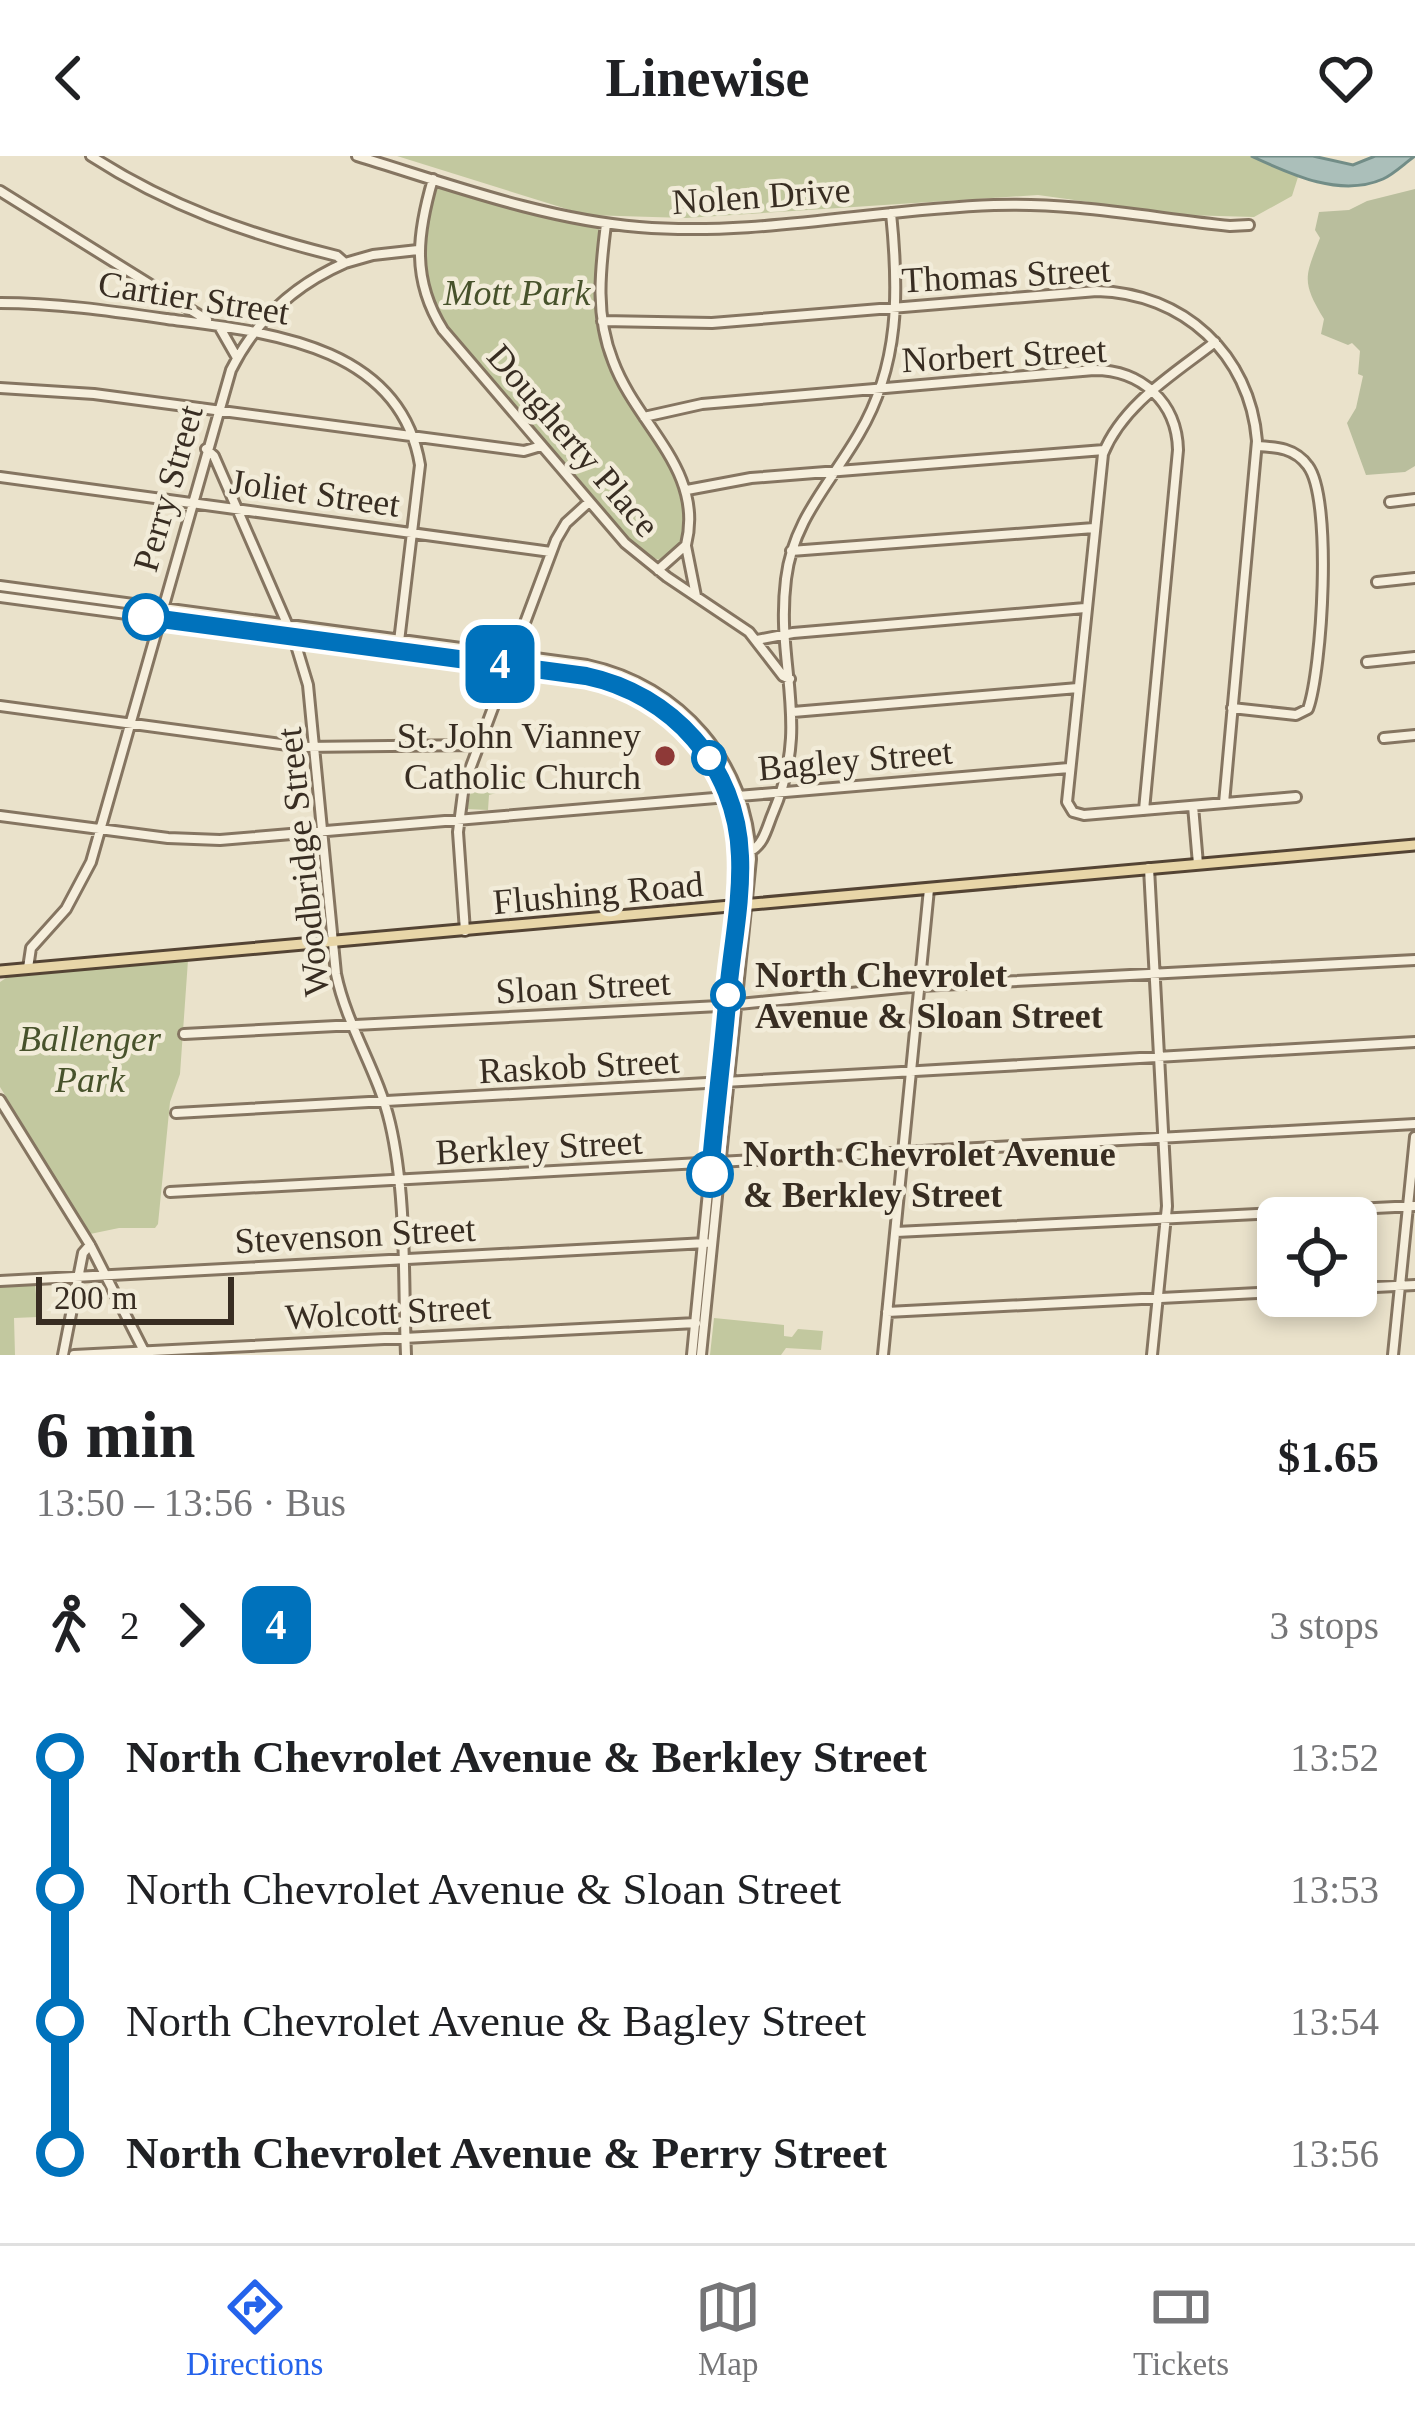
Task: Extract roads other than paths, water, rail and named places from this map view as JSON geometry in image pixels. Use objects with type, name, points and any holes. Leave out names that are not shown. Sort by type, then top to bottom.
[{"type":"main road","name":"Flushing Road","points":[[0,971],[1415,845]]},
{"type":"street","points":[[91,156],[193,212],[337,256],[345,263],[418,250]]},
{"type":"street","name":"Nolen Drive","points":[[357,156],[572,220],[606,224],[712,228],[1044,205],[1249,225]]},
{"type":"street","name":"Dougherty Place","points":[[433,178],[418,250],[424,291],[443,330],[626,543],[757,640],[790,679]]},
{"type":"street","points":[[0,191],[174,303],[218,326],[229,339],[236,360]]},
{"type":"street","points":[[746,851],[759,846],[793,752],[785,591],[791,551],[808,507],[860,433],[892,347],[897,308],[891,213]]},
{"type":"street","points":[[606,224],[602,321],[618,374],[687,490],[691,515],[688,569],[697,596]]},
{"type":"street","name":"Perry Street","points":[[28,968],[31,948],[56,922],[80,885],[100,830],[206,449],[236,360],[255,331],[290,295],[345,263]]},
{"type":"street","name":"Thomas Street","points":[[602,321],[712,323],[1079,292],[1122,292],[1179,312],[1215,342],[1247,393],[1257,446],[1224,803]]},
{"type":"street","name":"Cartier Street","points":[[0,303],[68,306],[306,342],[348,363],[384,395],[412,436]]},
{"type":"street","points":[[1215,342],[1124,417],[1104,450],[1067,800],[1071,810],[1088,815],[1296,797]]},
{"type":"street","name":"Norbert Street","points":[[644,417],[702,404],[1098,370],[1126,374],[1154,391],[1173,421],[1178,454],[1144,810]]},
{"type":"street","points":[[0,388],[60,390],[526,452],[541,446]]},
{"type":"street","points":[[398,645],[421,468],[412,436]]},
{"type":"street","points":[[1232,708],[1308,714],[1311,700],[1324,559],[1316,484],[1308,466],[1294,453],[1257,446]]},
{"type":"street","name":"Woodbridge Street","points":[[206,449],[214,456],[287,624],[309,692],[340,993],[385,1102],[397,1180],[406,1355]]},
{"type":"street","points":[[687,490],[744,478],[1104,450]]},
{"type":"street","name":"Joliet Street","points":[[0,477],[551,552]]},
{"type":"street","points":[[1390,502],[1415,499]]},
{"type":"street","points":[[465,931],[458,820],[464,785],[551,552],[566,523],[589,502]]},
{"type":"street","points":[[791,551],[1094,528]]},
{"type":"street","points":[[658,571],[686,545]]},
{"type":"street","points":[[1377,582],[1415,578]]},
{"type":"street","points":[[0,586],[39,597]]},
{"type":"street","points":[[0,597],[39,597],[160,613],[292,636],[597,667],[643,690],[694,738],[734,796],[746,851],[696,1355]]},
{"type":"street","points":[[757,640],[1085,608]]},
{"type":"street","points":[[160,613],[287,624],[398,645]]},
{"type":"street","points":[[1367,662],[1415,657]]},
{"type":"street","points":[[793,712],[1078,688]]},
{"type":"street","points":[[0,706],[316,746],[478,745]]},
{"type":"street","points":[[1384,738],[1415,735]]},
{"type":"street","name":"Bagley Street","points":[[0,817],[199,841],[1069,768]]},
{"type":"street","points":[[1193,806],[1198,864]]},
{"type":"street","points":[[1149,868],[1166,1219],[1152,1355]]},
{"type":"street","points":[[883,1355],[929,889]]},
{"type":"street","name":"Sloan Street","points":[[184,1034],[732,1005],[921,986],[1415,960]]},
{"type":"street","name":"Raskob Street","points":[[176,1113],[1415,1042]]},
{"type":"street","points":[[0,1100],[90,1245],[145,1353]]},
{"type":"street","name":"Berkley Street","points":[[170,1192],[1415,1124]]},
{"type":"street","points":[[1393,1355],[1415,1137]]},
{"type":"street","points":[[896,1232],[1411,1206]]},
{"type":"street","name":"Stevenson Street","points":[[0,1281],[708,1243]]},
{"type":"street","points":[[63,1355],[83,1251],[90,1245]]},
{"type":"street","points":[[1377,1287],[1415,1285]]},
{"type":"street","points":[[887,1312],[1257,1293]]},
{"type":"street","name":"Wolcott Street","points":[[74,1355],[700,1322]]},
{"type":"place","name":"St. John Vianney Catholic Church","points":[[665,756]]},
{"type":"place","name":"North Chevrolet Avenue & Sloan Street","points":[[728,995]]},
{"type":"place","name":"North Chevrolet Avenue & Berkley Street","points":[[710,1174]]},
{"type":"park label","name":"Mott Park","points":[[517,292]]},
{"type":"park label","name":"Ballenger Park","points":[[90,1058]]}]
